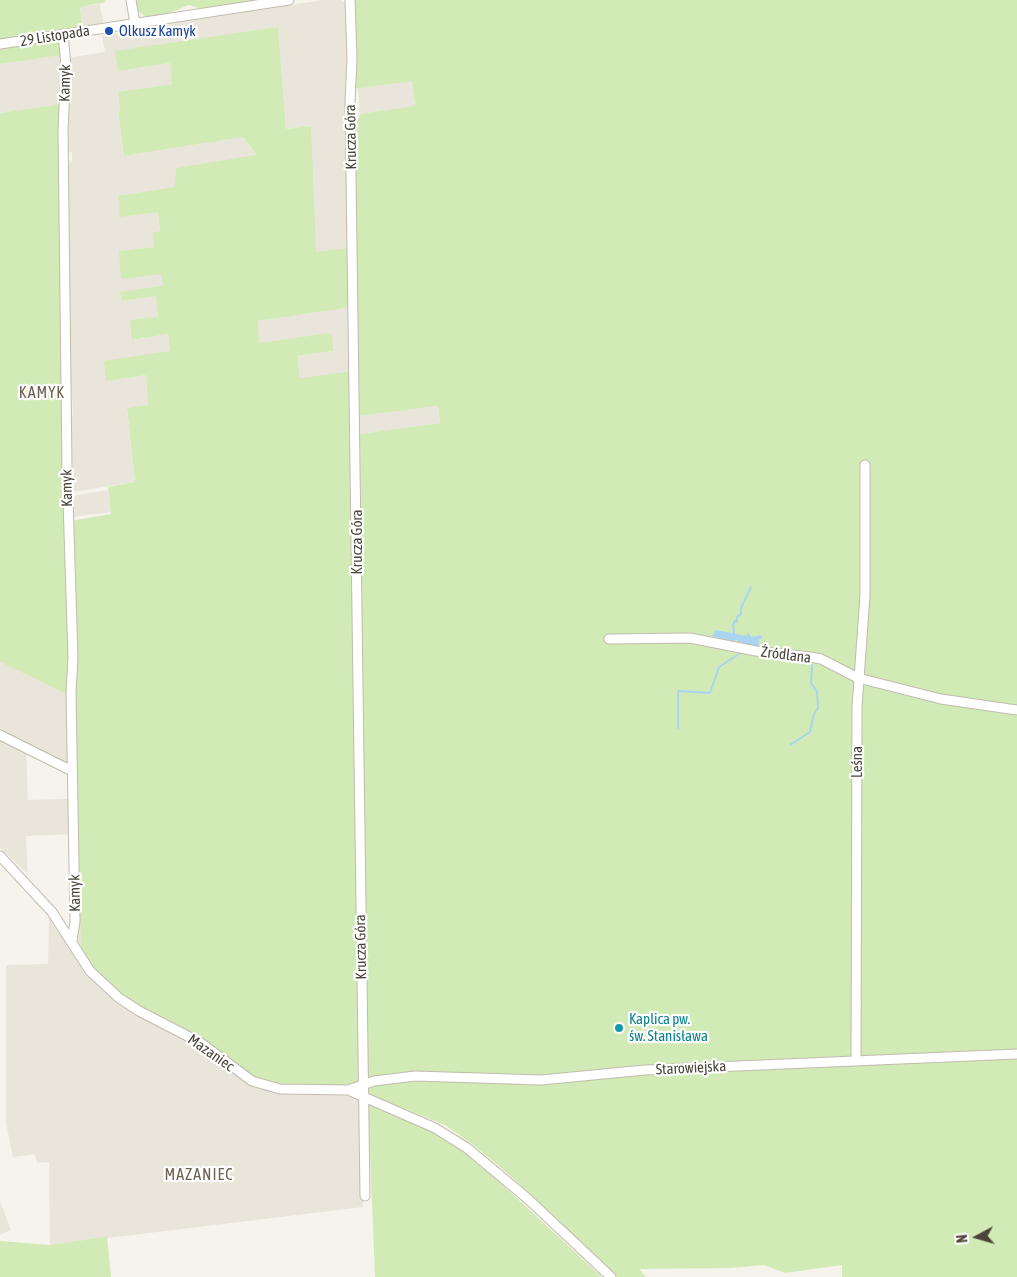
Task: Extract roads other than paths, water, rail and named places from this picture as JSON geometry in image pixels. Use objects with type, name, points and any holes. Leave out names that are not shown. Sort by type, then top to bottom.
[{"type":"street","points":[[131,0],[135,23]]},
{"type":"street","name":"29 Listopada","points":[[0,43],[289,0]]},
{"type":"street","name":"Krucza Góra","points":[[350,0],[352,58],[350,102],[357,465],[359,811],[365,1098]]},
{"type":"street","name":"Kamyk","points":[[63,34],[66,66],[64,225],[67,494],[73,658],[70,692],[75,921],[72,941]]},
{"type":"street","name":"Leśna","points":[[856,1060],[858,678],[865,595],[865,465]]},
{"type":"street","name":"Źródlana","points":[[609,639],[690,638],[756,651],[810,657],[820,659],[858,678],[941,699],[1017,710]]},
{"type":"street","points":[[0,734],[72,771]]},
{"type":"street","name":"Mazaniec","points":[[0,856],[52,912],[90,971],[119,998],[139,1011],[201,1043],[252,1081],[280,1089],[348,1090],[435,1128],[467,1148],[528,1199],[611,1277]]},
{"type":"street","name":"Starowiejska","points":[[348,1090],[365,1084],[416,1076],[542,1080],[638,1071],[1017,1054]]},
{"type":"street","points":[[365,1098],[365,1196]]},
{"type":"water","points":[[716,630],[746,636],[748,633],[752,638],[753,635],[754,637],[760,635],[763,638],[759,639],[759,645],[756,647],[740,645],[737,640],[732,641],[712,636]]},
{"type":"waterway","points":[[734,634],[733,625],[741,614],[741,608],[751,587]]},
{"type":"waterway","points":[[678,728],[678,691],[710,693],[719,667],[742,652]]},
{"type":"waterway","points":[[790,745],[810,732],[814,714],[818,708],[817,692],[811,683],[812,665]]},
{"type":"place","name":"Olkusz Kamyk","points":[[109,31]]},
{"type":"place","name":"Kaplica pw. św. Stanisława","points":[[619,1028]]},
{"type":"district","name":"KAMYK","points":[[42,393]]},
{"type":"district","name":"MAZANIEC","points":[[199,1175]]}]
